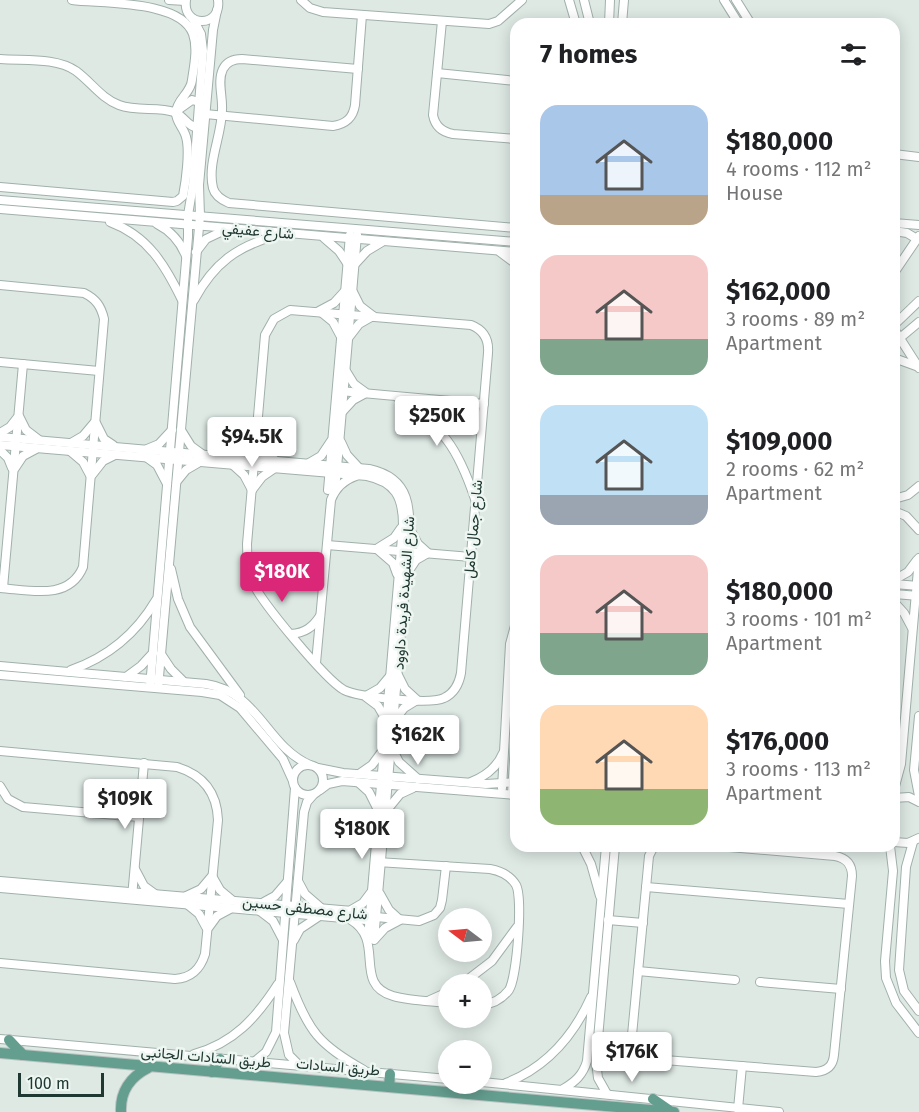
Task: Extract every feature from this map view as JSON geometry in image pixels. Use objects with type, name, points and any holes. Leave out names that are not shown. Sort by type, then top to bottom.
[{"type":"main road","points":[[5,1039],[23,1055]]},
{"type":"main road","name":"طريق السادات","points":[[0,1053],[148,1068],[673,1112]]},
{"type":"main road","points":[[212,1072],[220,1059]]},
{"type":"main road","points":[[121,1112],[126,1087],[135,1076],[148,1068]]},
{"type":"main road","points":[[389,1087],[390,1074]]},
{"type":"main road","points":[[533,1099],[537,1112]]},
{"type":"main road","points":[[653,1099],[673,1112]]},
{"type":"street","points":[[0,187],[177,201],[183,196],[188,142],[176,112],[178,105],[189,92],[192,82],[195,41],[188,24],[173,12],[161,8],[72,0]]},
{"type":"street","points":[[170,0],[185,1],[186,12],[199,21],[210,19],[217,10]]},
{"type":"street","points":[[183,681],[157,653],[157,597],[174,455],[187,304],[196,253],[193,226],[188,215],[218,0]]},
{"type":"street","points":[[301,0],[316,11],[489,24],[498,21],[522,0]]},
{"type":"street","points":[[569,0],[574,18]]},
{"type":"street","points":[[584,0],[588,18]]},
{"type":"street","points":[[609,18],[610,0]]},
{"type":"street","points":[[622,18],[624,0]]},
{"type":"street","points":[[723,0],[735,18]]},
{"type":"street","points":[[736,0],[747,18]]},
{"type":"street","points":[[176,112],[190,101],[222,116],[340,125],[346,122],[354,112],[362,15]]},
{"type":"street","points":[[187,304],[186,257],[193,226],[200,216],[200,127],[203,107],[203,42],[194,19]]},
{"type":"street","points":[[442,21],[433,115],[437,126],[453,134],[510,139]]},
{"type":"street","points":[[0,59],[59,63],[78,73],[102,96],[117,105],[134,109],[176,112],[189,124],[200,127]]},
{"type":"street","points":[[358,69],[236,59],[225,66],[220,85],[222,116],[215,147],[213,185],[218,197],[229,203],[510,227]]},
{"type":"street","points":[[437,73],[510,80]]},
{"type":"street","points":[[900,155],[919,157]]},
{"type":"street","name":"شارع عفيفي","points":[[3,205],[188,215],[510,242]]},
{"type":"street","name":"شارع عفيفي","points":[[3,205],[101,219],[510,251]]},
{"type":"street","points":[[101,219],[129,231],[151,248],[168,271],[187,304]]},
{"type":"street","points":[[154,223],[178,240],[186,257]]},
{"type":"street","points":[[900,224],[916,225],[916,236],[900,263]]},
{"type":"street","points":[[196,253],[200,246],[213,235],[230,229]]},
{"type":"street","points":[[316,663],[354,229]]},
{"type":"street","points":[[900,232],[916,236]]},
{"type":"street","points":[[187,304],[208,277],[229,256],[254,241],[284,234]]},
{"type":"street","points":[[321,237],[351,264]]},
{"type":"street","points":[[351,264],[367,250],[383,242]]},
{"type":"street","points":[[498,250],[510,259]]},
{"type":"street","points":[[0,285],[84,293],[96,301],[104,319],[83,567],[76,580],[56,591],[2,588],[23,364]]},
{"type":"street","points":[[331,494],[309,467],[336,439],[342,413],[340,391],[346,371],[345,337],[333,322],[319,311],[334,303],[349,290]]},
{"type":"street","points":[[345,337],[359,324],[373,316],[360,306],[349,290]]},
{"type":"street","points":[[900,321],[919,301]]},
{"type":"street","name":"شارع جمال كامل","points":[[319,311],[462,324],[479,329],[487,339],[489,348],[460,680],[446,698],[432,701],[365,696],[342,689],[331,680],[291,634],[264,601],[252,580],[247,556],[267,329],[273,319],[284,312],[319,311]]},
{"type":"street","points":[[900,338],[919,322]]},
{"type":"street","points":[[900,345],[918,367]]},
{"type":"street","points":[[900,360],[918,367]]},
{"type":"street","points":[[0,362],[99,371]]},
{"type":"street","points":[[346,371],[354,384],[368,393]]},
{"type":"street","points":[[340,391],[484,404]]},
{"type":"street","points":[[342,413],[353,400],[368,393]]},
{"type":"street","points":[[395,396],[429,419],[449,441],[464,467],[476,502]]},
{"type":"street","points":[[0,435],[10,427],[18,415]]},
{"type":"street","points":[[14,471],[23,456],[39,444],[26,430],[18,415]]},
{"type":"street","points":[[91,479],[83,462],[70,447],[83,436],[95,419]]},
{"type":"street","points":[[91,479],[103,461],[116,451],[104,439],[95,419]]},
{"type":"street","points":[[154,683],[169,560],[171,484],[146,453],[176,429]]},
{"type":"street","points":[[171,484],[202,458],[176,429]]},
{"type":"street","name":"شارع الشهيدة فريدة داوود","points":[[0,435],[16,442]]},
{"type":"street","points":[[256,436],[275,464],[252,490],[232,460],[256,436]]},
{"type":"street","points":[[331,494],[359,471],[336,439]]},
{"type":"street","name":"شارع الشهيدة فريدة داوود","points":[[0,445],[16,442],[359,471],[382,480],[395,491],[402,506],[406,525],[382,813]]},
{"type":"street","points":[[0,450],[8,458],[14,471]]},
{"type":"street","points":[[900,497],[909,495],[919,486]]},
{"type":"street","points":[[900,514],[906,516],[919,530]]},
{"type":"street","points":[[375,549],[388,543],[406,525],[418,544],[428,553]]},
{"type":"street","points":[[327,545],[471,556]]},
{"type":"street","points":[[375,549],[388,557],[402,578],[411,566],[428,553]]},
{"type":"street","points":[[900,578],[908,572],[919,557]]},
{"type":"street","points":[[900,768],[919,557]]},
{"type":"street","points":[[169,560],[178,599],[190,627],[242,698],[290,752],[314,766],[358,778],[510,795]]},
{"type":"street","points":[[900,583],[918,586]]},
{"type":"street","points":[[900,595],[917,596]]},
{"type":"street","points":[[68,671],[99,658],[120,643],[138,626],[157,597]]},
{"type":"street","points":[[900,609],[913,631]]},
{"type":"street","points":[[291,634],[312,627],[320,615]]},
{"type":"street","points":[[502,794],[510,644]]},
{"type":"street","points":[[126,677],[157,653]]},
{"type":"street","points":[[0,666],[126,677],[213,693],[228,698],[240,708],[278,753],[301,794],[317,792],[332,782],[358,778],[388,747],[417,783]]},
{"type":"street","points":[[0,675],[154,683],[183,681],[215,685],[234,692],[242,698]]},
{"type":"street","points":[[394,675],[417,700],[390,721],[378,706],[365,696],[380,688],[394,675]]},
{"type":"street","points":[[919,716],[914,770],[919,796]]},
{"type":"street","points":[[469,783],[495,767],[504,750]]},
{"type":"street","points":[[0,751],[166,765],[187,770],[196,775],[210,790],[218,810],[207,930],[202,962],[198,970],[183,978],[0,963]]},
{"type":"street","points":[[132,896],[144,763]]},
{"type":"street","points":[[299,1066],[289,1055],[280,1033],[293,879],[294,784],[297,769],[314,766]]},
{"type":"street","points":[[288,943],[261,907],[293,879],[307,802],[322,786],[323,776],[314,766]]},
{"type":"street","points":[[358,778],[382,813],[369,969],[377,986],[392,996],[438,1001]]},
{"type":"street","points":[[382,813],[400,794],[417,783],[510,783]]},
{"type":"street","points":[[0,786],[8,799],[23,807],[139,817]]},
{"type":"street","points":[[900,798],[909,797],[919,802]]},
{"type":"street","points":[[900,843],[917,839]]},
{"type":"street","points":[[917,839],[906,867],[900,977],[904,991],[919,1011]]},
{"type":"street","points":[[585,852],[591,864],[601,902]]},
{"type":"street","points":[[605,852],[601,902],[602,940],[596,1069],[607,1094]]},
{"type":"street","points":[[563,1089],[579,1078],[584,1070],[594,988],[602,940],[608,920],[614,852]]},
{"type":"street","points":[[651,852],[633,1041],[639,1053],[652,1059],[816,1072],[827,1070],[834,1061],[852,871],[849,862],[840,857],[784,852]]},
{"type":"street","points":[[891,852],[893,871],[885,970],[888,987],[896,1002],[919,1033]]},
{"type":"street","points":[[378,862],[490,868],[510,878],[518,891],[515,971],[509,989],[492,1002]]},
{"type":"street","name":"شارع مصطفى حسين","points":[[0,888],[185,900],[419,921],[434,915],[440,908],[446,866]]},
{"type":"street","points":[[134,868],[140,881],[155,894]]},
{"type":"street","points":[[207,930],[199,914],[185,900],[201,889],[212,876]]},
{"type":"street","points":[[207,930],[217,916],[232,904],[212,876]]},
{"type":"street","points":[[288,943],[300,929],[322,912],[293,879]]},
{"type":"street","name":"شارع مصطفى حسين","points":[[0,881],[132,896],[155,894],[185,900]]},
{"type":"street","points":[[646,887],[849,904]]},
{"type":"street","points":[[371,942],[349,914],[376,891]]},
{"type":"street","points":[[371,942],[385,928],[400,920],[376,891]]},
{"type":"street","points":[[608,920],[643,923]]},
{"type":"street","points":[[475,974],[492,961],[511,938],[518,925]]},
{"type":"street","points":[[887,942],[900,944]]},
{"type":"street","points":[[638,971],[735,980]]},
{"type":"street","points":[[185,1056],[207,1050],[235,1036],[258,1014],[285,981]]},
{"type":"street","points":[[285,981],[319,1039],[340,1056],[367,1072]]},
{"type":"street","points":[[760,982],[841,989]]},
{"type":"street","points":[[504,1084],[537,1067],[565,1042],[581,1018],[594,988]]},
{"type":"street","points":[[429,1000],[438,996]]},
{"type":"street","points":[[254,1062],[266,1052],[280,1033]]},
{"type":"street","name":"طريق السادات الجانبى","points":[[5,1039],[438,1078]]},
{"type":"street","points":[[738,1109],[742,1066]]},
{"type":"street","points":[[584,1070],[590,1073],[596,1069]]},
{"type":"street","points":[[492,1083],[779,1112]]}]
